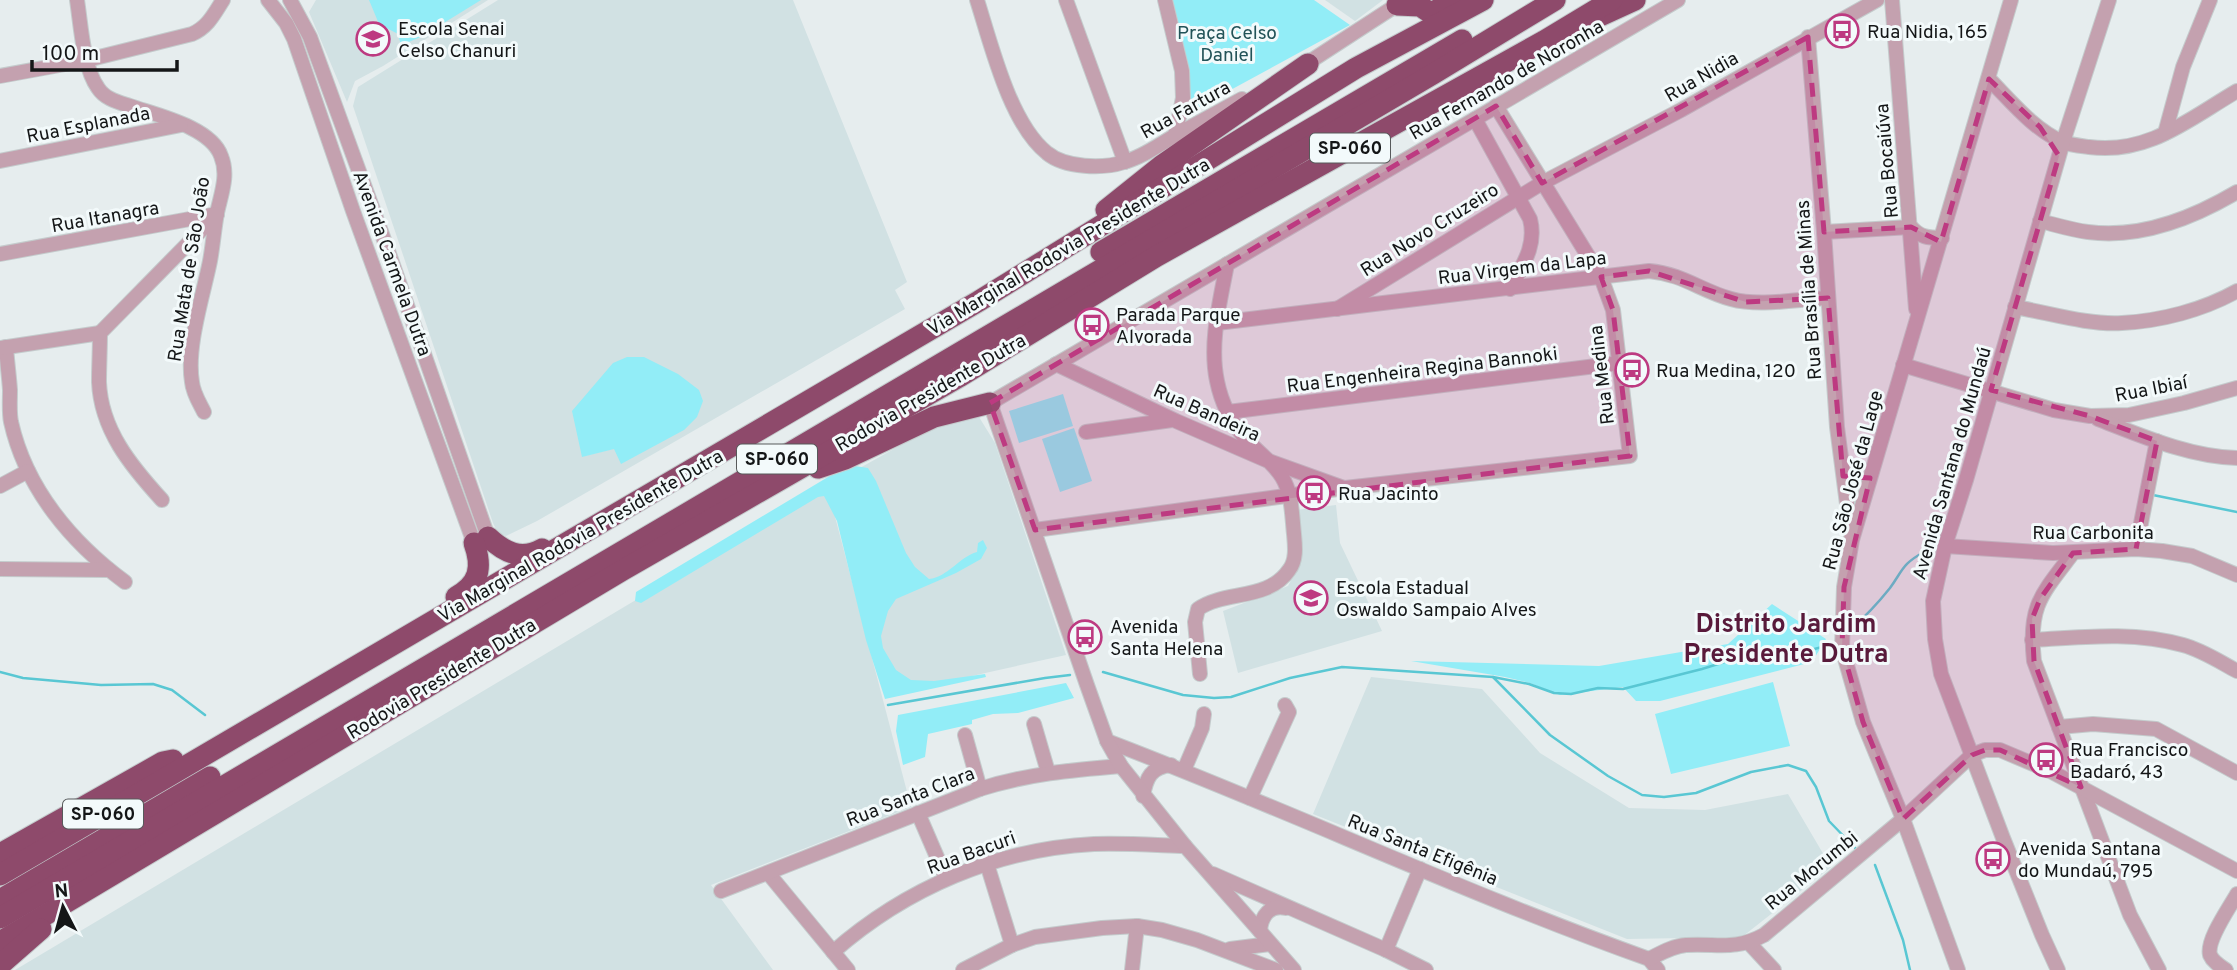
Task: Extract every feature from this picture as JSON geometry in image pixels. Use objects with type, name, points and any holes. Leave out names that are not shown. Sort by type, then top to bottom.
[{"type":"highway","points":[[1408,2],[1429,12],[1454,0]]},
{"type":"highway","name":"Via Marginal Rodovia Presidente Dutra","points":[[0,875],[979,301],[1356,68],[1483,0]]},
{"type":"highway","name":"Rodovia Presidente Dutra","points":[[0,900],[1530,0]]},
{"type":"highway","name":"Rodovia Presidente Dutra","points":[[0,918],[1422,81],[1555,0]]},
{"type":"highway","name":"Rodovia Presidente Dutra","points":[[0,942],[576,598],[959,377],[1157,256],[1544,41],[1612,0]]},
{"type":"highway","points":[[1544,41],[1635,0]]},
{"type":"highway","points":[[1186,202],[1195,187],[1413,44],[1425,31]]},
{"type":"highway","points":[[979,301],[1001,277],[1095,219],[1161,166],[1308,64]]},
{"type":"highway","points":[[783,478],[845,459],[934,417],[990,403]]},
{"type":"highway","points":[[383,649],[406,627],[470,590],[476,579],[477,554],[481,540],[505,551],[531,555],[596,518],[619,512]]},
{"type":"highway","points":[[0,853],[163,762],[206,754]]},
{"type":"highway","points":[[0,965],[78,896]]},
{"type":"street","name":"Rua Mata de São João","points":[[77,0],[87,60],[99,90],[111,99],[184,125],[215,144],[222,156],[224,181],[190,369],[195,397],[204,412]]},
{"type":"street","points":[[0,76],[87,60],[192,34],[208,24],[223,0]]},
{"type":"street","name":"Avenida Carmela Dutra","points":[[268,0],[286,23],[294,39],[362,235],[481,540]]},
{"type":"street","name":"Avenida Carmela Dutra","points":[[290,0],[310,37],[387,248],[481,540]]},
{"type":"street","points":[[977,0],[1008,93],[1022,121],[1038,144],[1049,155],[1075,164],[1090,166],[1125,162],[1066,0]]},
{"type":"street","points":[[1165,0],[1182,71],[1183,98],[1175,136]]},
{"type":"street","name":"Rua Fernando de Noronha","points":[[990,403],[1678,0]]},
{"type":"street","name":"Rua Nidia","points":[[1542,183],[1681,110],[1877,0]]},
{"type":"street","name":"Rua Bocaiúva","points":[[1892,0],[1916,318]]},
{"type":"street","name":"Rua São José da Lage","points":[[1958,970],[1903,820],[1863,722],[1842,648],[1843,587],[1852,540],[2011,0]]},
{"type":"street","name":"Avenida Santana do Mundaú","points":[[2058,970],[1941,674],[1935,639],[1933,601],[1945,546],[2061,149],[2109,0]]},
{"type":"street","points":[[2165,133],[2183,67],[2212,1]]},
{"type":"street","name":"Rua Fartura","points":[[1125,162],[1308,64],[1408,2]]},
{"type":"street","name":"Rua Brasília de Minas","points":[[1808,37],[1837,427],[1852,540]]},
{"type":"street","points":[[1989,79],[2061,149],[2122,148],[2146,143],[2237,91]]},
{"type":"street","name":"Rua Medina","points":[[1345,488],[1630,456],[1613,310],[1601,276],[1496,106]]},
{"type":"street","points":[[1475,119],[1530,219],[1533,231],[1532,243],[1510,289]]},
{"type":"street","name":"Rua Esplanada","points":[[0,161],[184,125]]},
{"type":"street","name":"Rua Novo Cruzeiro","points":[[1337,309],[1542,183]]},
{"type":"street","points":[[2040,221],[2089,232],[2124,233],[2189,217],[2237,192]]},
{"type":"street","points":[[125,582],[86,549],[63,525],[28,471],[11,419],[5,385],[3,348],[100,332],[217,214]]},
{"type":"street","name":"Rua Itanagra","points":[[0,254],[217,214]]},
{"type":"street","points":[[177,222],[190,241],[211,258]]},
{"type":"street","points":[[1824,232],[1911,227],[1918,235],[1930,239],[1942,238]]},
{"type":"street","points":[[1200,674],[1195,622],[1198,609],[1210,603],[1262,590],[1289,570],[1294,560],[1289,497],[1280,474],[1244,437],[1228,412],[1217,381],[1214,354],[1227,264]]},
{"type":"street","name":"Rua Virgem da Lapa","points":[[1217,323],[1649,271],[1686,279],[1719,295],[1746,302],[1828,298]]},
{"type":"street","points":[[2015,307],[2122,323],[2195,309],[2237,291]]},
{"type":"street","points":[[100,332],[99,384],[102,406],[111,431],[124,455],[162,500]]},
{"type":"street","name":"Rua Engenheira Regina Bannoki","points":[[1228,412],[1620,363]]},
{"type":"street","name":"Rua Bandeira","points":[[1056,364],[1173,420],[1266,460],[1345,488]]},
{"type":"street","name":"Rua Ibiaí","points":[[1903,365],[2054,410],[2090,416],[2129,415],[2237,388]]},
{"type":"street","points":[[990,403],[1107,741],[1121,766],[1165,823],[1294,970]]},
{"type":"street","points":[[2136,549],[2151,439],[2146,411]]},
{"type":"street","points":[[2090,416],[2151,439],[2221,457],[2237,458]]},
{"type":"street","points":[[1086,432],[1173,420]]},
{"type":"street","points":[[0,486],[28,471]]},
{"type":"street","points":[[1843,476],[1870,478]]},
{"type":"street","points":[[1035,530],[1345,488]]},
{"type":"street","name":"Rua Carbonita","points":[[1945,546],[2073,553],[2136,549],[2192,556],[2237,575]]},
{"type":"street","points":[[82,570],[86,549]]},
{"type":"street","points":[[2073,553],[2039,599],[2032,619],[2034,661],[2130,915],[2159,970]]},
{"type":"street","points":[[0,569],[109,570]]},
{"type":"street","points":[[2032,640],[2119,636],[2156,639],[2185,646],[2237,671]]},
{"type":"street","points":[[1250,798],[1289,712],[1285,705]]},
{"type":"street","points":[[1143,796],[1145,783],[1152,772],[1161,767],[1178,768],[1202,728],[1204,713]]},
{"type":"street","points":[[1034,724],[1048,772]]},
{"type":"street","points":[[2059,727],[2093,724],[2156,729],[2237,773]]},
{"type":"street","points":[[965,735],[981,789]]},
{"type":"street","name":"Rua Santa Efigênia","points":[[1107,741],[1178,768],[1650,966]]},
{"type":"street","points":[[1972,755],[1985,750],[2000,750],[2081,786],[2237,871]]},
{"type":"street","name":"Rua Morumbi","points":[[1749,943],[1764,934],[1903,820],[1972,755]]},
{"type":"street","name":"Rua Santa Clara","points":[[721,891],[918,813],[1015,778],[1048,772],[1121,766]]},
{"type":"street","points":[[918,813],[946,878]]},
{"type":"street","points":[[1141,845],[1158,837],[1165,823]]},
{"type":"street","name":"Rua Bacuri","points":[[834,952],[891,908],[946,878],[1031,851],[1096,844],[1185,846]]},
{"type":"street","points":[[988,864],[1013,944]]},
{"type":"street","points":[[1386,950],[1420,869]]},
{"type":"street","points":[[768,873],[848,970]]},
{"type":"street","points":[[1210,873],[1426,970]]},
{"type":"street","points":[[2226,970],[2210,955],[2210,947],[2213,936],[2237,894]]},
{"type":"street","points":[[1259,931],[1262,920],[1271,909],[1279,906],[1287,908]]},
{"type":"street","points":[[1132,970],[1137,926]]},
{"type":"street","points":[[963,970],[1013,944],[1035,937],[1137,926],[1163,930],[1225,949],[1276,970]]},
{"type":"street","points":[[1650,966],[1675,947],[1736,946],[1749,943],[1774,970]]},
{"type":"street","points":[[1225,949],[1270,944]]},
{"type":"highlighted area","points":[[1808,37],[1824,232],[1911,227],[1941,242],[1989,79],[2040,127],[2059,156],[1991,390],[2090,416],[2157,441],[2136,549],[2073,553],[2040,599],[2032,619],[2034,661],[2081,787],[2000,750],[1985,750],[1972,755],[1903,819],[1863,722],[1842,648],[1844,587],[1870,478],[1843,476],[1828,298],[1746,302],[1649,271],[1601,277],[1613,310],[1630,456],[1035,530],[990,403],[1496,106],[1542,183]]},
{"type":"shaded area","name":"Escola Senai Celso Chanuri","points":[[316,0],[488,0],[355,81],[347,102],[309,12]]},
{"type":"shaded area","points":[[498,0],[793,0],[907,282],[895,290],[905,309],[537,521],[506,536],[498,533],[493,523],[353,106],[358,87]]},
{"type":"shaded area","points":[[1325,0],[1383,0],[1355,21]]},
{"type":"shaded area","points":[[951,417],[979,417],[995,443],[1066,655],[886,695],[833,483]]},
{"type":"shaded area","points":[[827,486],[911,807],[711,885],[773,970],[15,970]]},
{"type":"shaded area","name":"Escola Estadual Oswaldo Sampaio Alves","points":[[1336,505],[1340,543],[1382,631],[1238,673],[1223,611],[1288,586],[1301,561],[1297,510]]},
{"type":"shaded area","points":[[1371,677],[1482,689],[1540,753],[1629,808],[1705,810],[1788,794],[1831,867],[1742,937],[1627,939],[1313,814]]},
{"type":"green space","points":[[369,0],[481,0],[421,37],[401,45],[398,34],[379,24]]},
{"type":"green space","name":"Praça Celso Daniel","points":[[1170,0],[1314,0],[1350,25],[1190,112],[1187,60]]},
{"type":"green space","points":[[627,357],[644,357],[678,374],[699,390],[703,401],[697,417],[684,430],[621,464],[614,449],[582,457],[572,411],[613,363]]},
{"type":"green space","points":[[1063,394],[1073,426],[1019,443],[1009,411]]},
{"type":"green space","points":[[1074,428],[1092,481],[1060,492],[1042,439]]},
{"type":"green space","points":[[855,466],[868,468],[906,553],[915,567],[929,579],[942,575],[977,552],[978,543],[983,540],[987,548],[981,559],[896,599],[888,611],[881,636],[883,648],[896,670],[911,680],[934,681],[985,674],[986,677],[885,699],[866,640],[837,521],[824,496],[818,497],[641,603],[635,601],[636,592],[833,474]]},
{"type":"green space","points":[[1772,604],[1826,639],[1812,662],[1660,701],[1636,701],[1623,687],[1560,695],[1505,677],[1411,661],[1599,666],[1728,644]]},
{"type":"green space","points":[[1773,682],[1790,746],[1671,774],[1655,714]]},
{"type":"green space","points":[[1066,683],[1074,698],[1018,713],[993,714],[972,720],[972,724],[928,734],[925,757],[903,765],[896,731],[898,715]]},
{"type":"waterway","points":[[2153,495],[2237,512]]},
{"type":"waterway","points":[[1851,629],[1881,599],[1907,564],[1924,552]]},
{"type":"waterway","points":[[1493,677],[1529,684],[1554,693],[1571,694],[1598,688],[1623,689],[1734,659],[1763,662],[1830,645]]},
{"type":"waterway","points":[[1103,672],[1183,695],[1214,698],[1231,697],[1290,678],[1342,667],[1493,677],[1550,735],[1608,776],[1642,795],[1664,797],[1696,793],[1751,772],[1788,765],[1806,771],[1816,787],[1829,821],[1857,850]]},
{"type":"waterway","points":[[0,672],[23,678],[101,685],[153,684],[172,690],[205,715]]},
{"type":"waterway","points":[[888,705],[1070,675]]},
{"type":"waterway","points":[[1875,865],[1903,940],[1910,970]]},
{"type":"place","name":"Rua Nidia, 165","points":[[1842,31]]},
{"type":"place","name":"Escola Senai Celso Chanuri","points":[[373,39]]},
{"type":"place","name":"Parada Parque Alvorada","points":[[1092,325]]},
{"type":"place","name":"Rua Medina, 120","points":[[1632,370]]},
{"type":"place","name":"Rua Jacinto","points":[[1314,493]]},
{"type":"place","name":"Escola Estadual Oswaldo Sampaio Alves","points":[[1311,598]]},
{"type":"place","name":"Avenida Santa Helena","points":[[1085,637]]},
{"type":"place","name":"Rua Francisco Badaró, 43","points":[[2046,760]]},
{"type":"place","name":"Avenida Santana do Mundaú, 795","points":[[1993,859]]},
{"type":"district","name":"Distrito Jardim Presidente Dutra","points":[[1786,638]]}]
